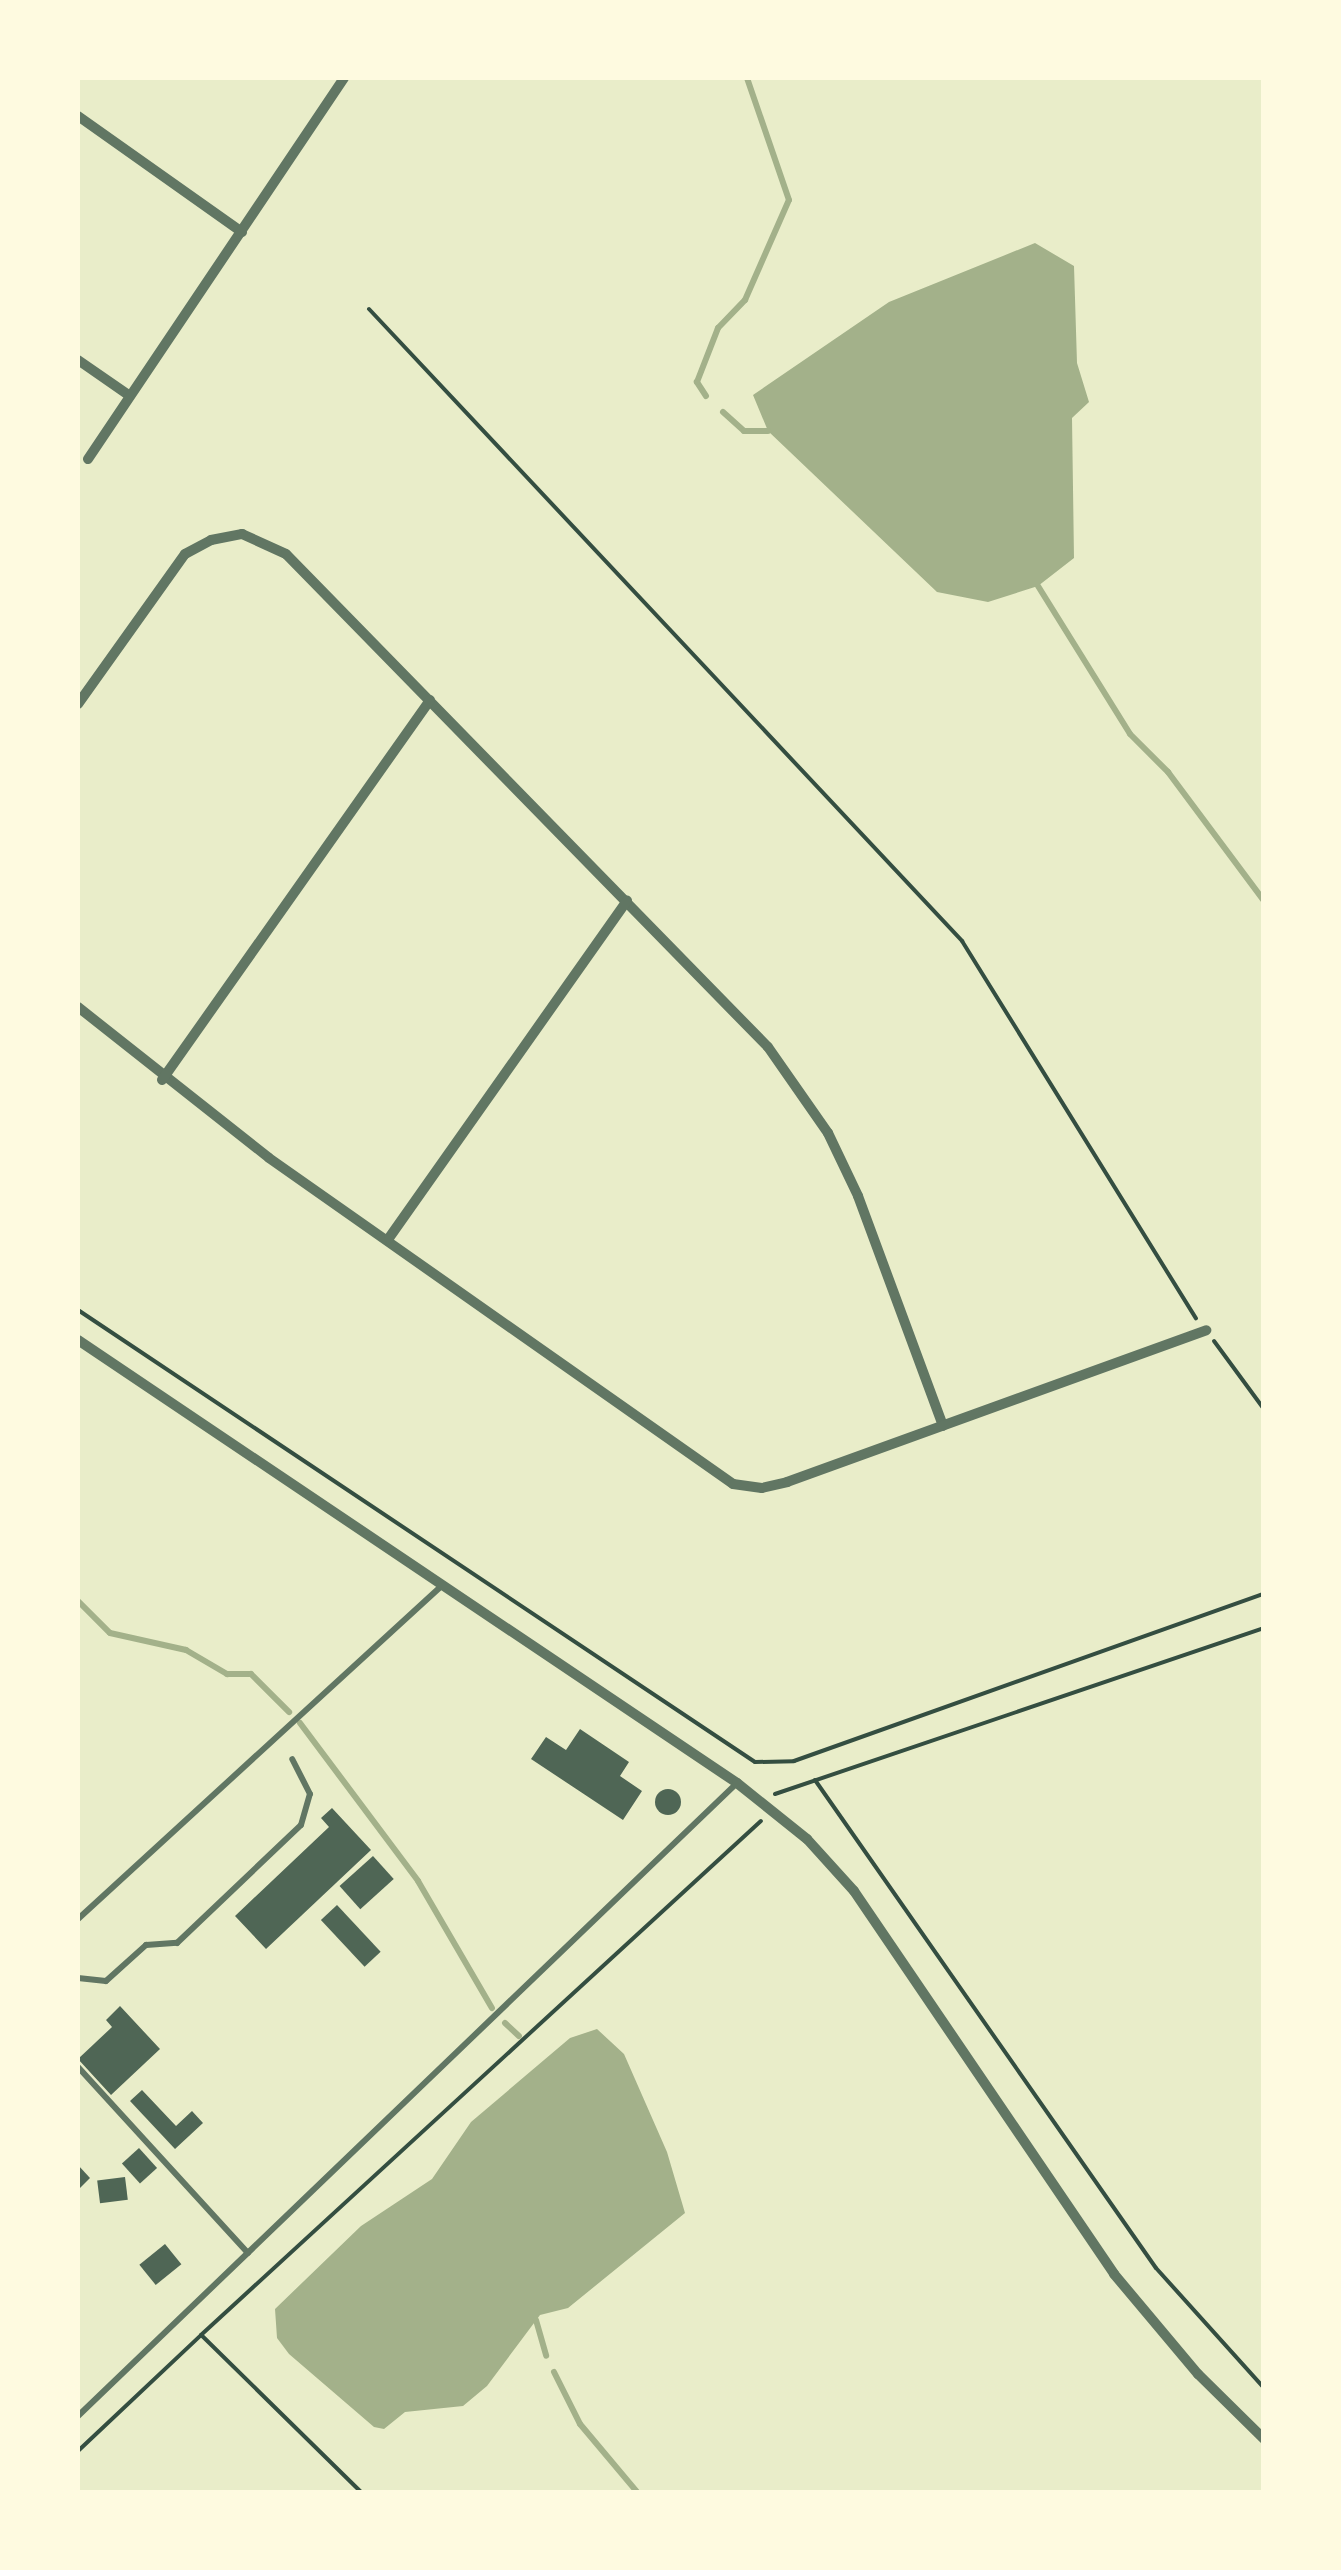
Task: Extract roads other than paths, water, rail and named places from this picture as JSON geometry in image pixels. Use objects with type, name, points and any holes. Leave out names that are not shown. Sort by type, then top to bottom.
[{"type":"street","points":[[88,459],[344,78]]},
{"type":"street","points":[[78,116],[242,232]]},
{"type":"street","points":[[78,360],[130,396]]},
{"type":"street","points":[[78,704],[185,554],[211,540],[242,534],[286,554],[768,1046],[828,1133],[858,1196],[943,1426]]},
{"type":"street","points":[[162,1080],[430,700]]},
{"type":"street","points":[[388,1238],[627,900]]},
{"type":"street","points":[[78,1007],[162,1080],[733,1484],[762,1488],[787,1482],[1206,1330]]},
{"type":"street","points":[[78,1340],[773,1810],[854,1892],[1114,2274],[1264,2438]]},
{"type":"lane","points":[[78,1919],[443,1585]]},
{"type":"lane","points":[[78,1978],[106,1981],[146,1945],[177,1942],[302,1824],[310,1794],[292,1759]]},
{"type":"lane","points":[[78,2416],[736,1783]]},
{"type":"lane","points":[[78,2067],[248,2253]]},
{"type":"waterway","points":[[706,396],[697,382],[718,328],[745,300],[789,200],[747,78]]},
{"type":"waterway","points":[[723,412],[744,431],[768,431]]},
{"type":"waterway","points":[[1038,586],[1130,734],[1168,772],[1264,901]]},
{"type":"waterway","points":[[78,1601],[110,1633],[186,1650],[227,1674],[251,1674],[289,1712]]},
{"type":"waterway","points":[[300,1723],[418,1881],[492,2008]]},
{"type":"waterway","points":[[505,2023],[519,2036]]},
{"type":"waterway","points":[[536,2320],[546,2356]]},
{"type":"waterway","points":[[554,2372],[580,2424],[637,2492]]}]
